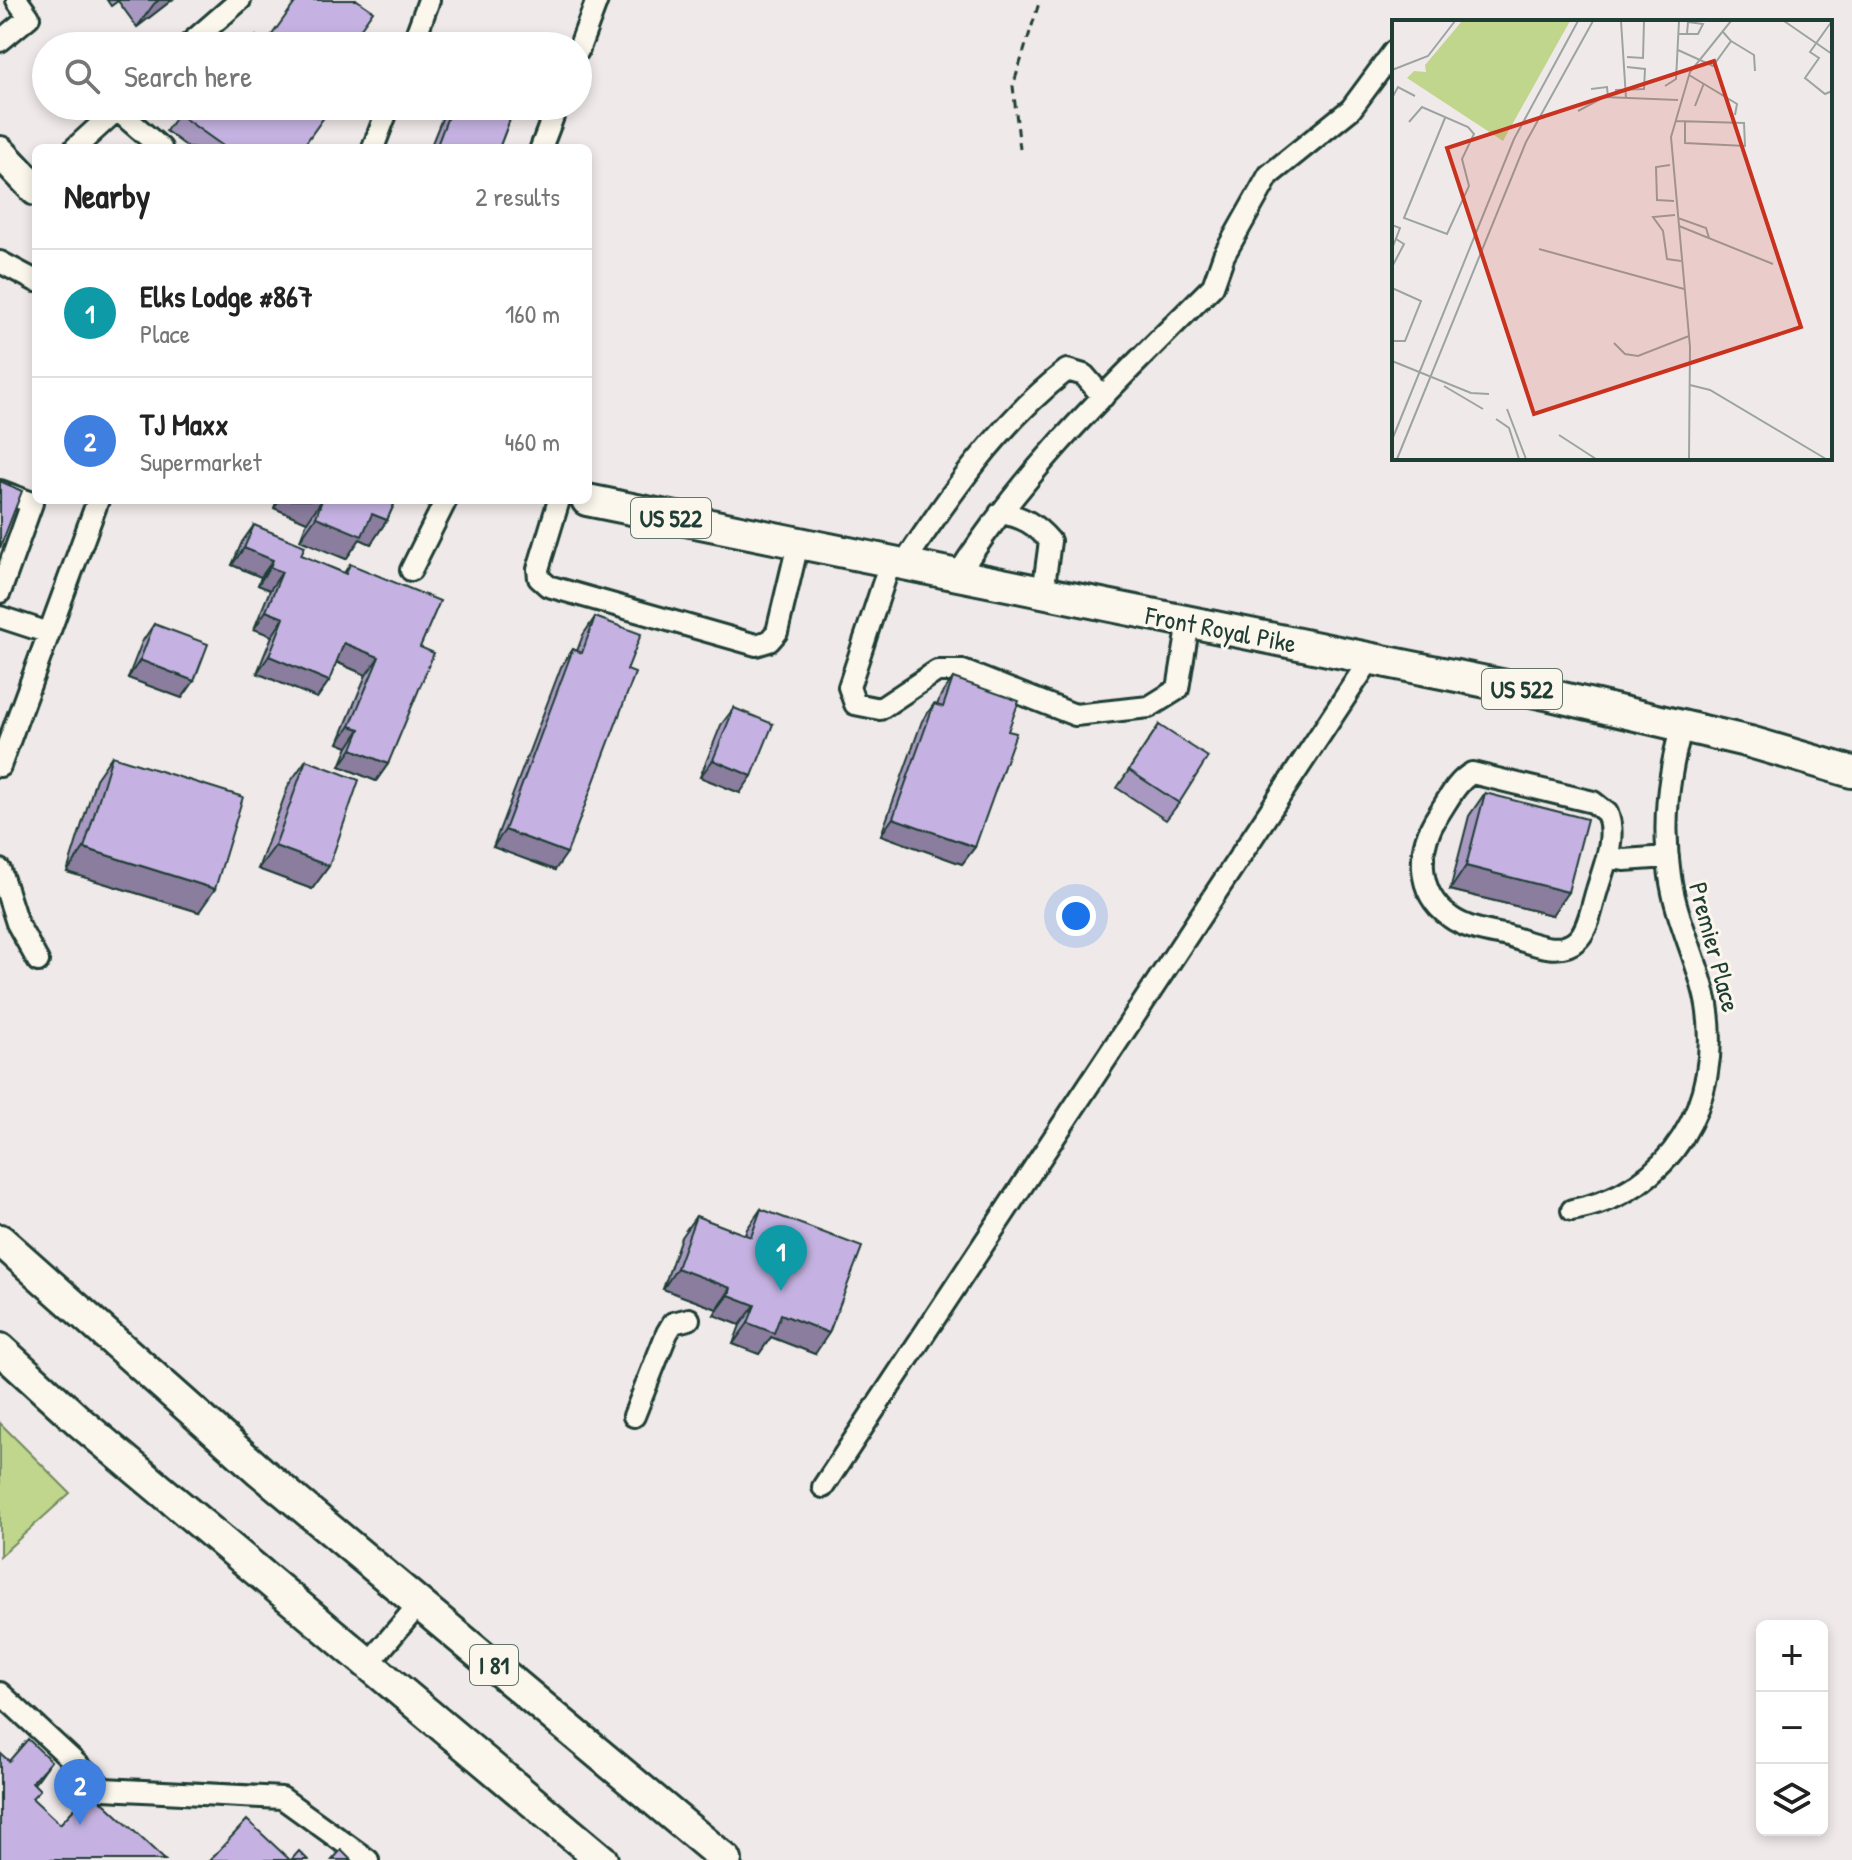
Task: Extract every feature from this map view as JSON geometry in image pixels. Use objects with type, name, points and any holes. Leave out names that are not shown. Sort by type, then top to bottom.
[{"type":"highway","points":[[0,152],[32,186]]},
{"type":"highway","name":"Front Royal Pike","points":[[592,501],[1371,658],[1682,725],[1852,772]]},
{"type":"highway","name":"I 81","points":[[0,1240],[134,1362],[726,1860]]},
{"type":"highway","points":[[0,1349],[81,1423],[602,1860]]},
{"type":"street","points":[[0,41],[29,17],[17,0]]},
{"type":"street","points":[[203,32],[240,0]]},
{"type":"street","points":[[417,32],[429,0]]},
{"type":"street","points":[[585,32],[597,0]]},
{"type":"street","points":[[957,576],[1000,513],[1050,450],[1213,286],[1224,255],[1269,175],[1351,109],[1392,54]]},
{"type":"street","points":[[79,144],[106,120]]},
{"type":"street","points":[[132,120],[157,144]]},
{"type":"street","points":[[375,144],[384,120]]},
{"type":"street","points":[[543,144],[552,120]]},
{"type":"street","points":[[0,262],[32,279]]},
{"type":"street","points":[[1103,397],[1084,375],[1067,370],[1035,396],[939,510],[897,564],[849,687],[855,704],[880,709],[937,671],[963,671],[1075,715],[1149,707],[1178,689],[1189,622]]},
{"type":"street","points":[[0,491],[32,503],[0,592]]},
{"type":"street","points":[[0,766],[4,741],[49,633],[97,504]]},
{"type":"street","points":[[411,570],[444,504]]},
{"type":"street","points":[[558,504],[538,569],[539,578],[548,586],[756,645],[769,641],[777,632],[798,544]]},
{"type":"street","points":[[1000,513],[1020,516],[1039,528],[1050,541],[1043,593]]},
{"type":"street","points":[[0,617],[49,633]]},
{"type":"street","points":[[823,1487],[1371,658]]},
{"type":"street","name":"Premier Place","points":[[1572,1210],[1597,1206],[1623,1194],[1657,1170],[1683,1139],[1705,1086],[1711,1038],[1707,1004],[1697,963],[1677,909],[1668,857],[1667,796],[1682,725]]},
{"type":"street","points":[[1472,773],[1480,773],[1600,806],[1610,820],[1607,857],[1581,937],[1559,949],[1471,927],[1450,917],[1427,886],[1421,854],[1427,835],[1460,783],[1472,773]]},
{"type":"street","points":[[1607,857],[1624,860],[1668,857]]},
{"type":"street","points":[[0,870],[17,923],[38,961]]},
{"type":"street","points":[[634,1416],[667,1333],[673,1323],[689,1319]]},
{"type":"street","points":[[368,1664],[420,1603]]},
{"type":"street","points":[[0,1693],[104,1789],[282,1798],[368,1860]]},
{"type":"path","points":[[1020,149],[1013,86],[1040,0]]},
{"type":"green space","points":[[0,1423],[70,1493],[0,1556]]},
{"type":"building","points":[[297,0],[357,0],[373,11],[358,32],[274,32]]},
{"type":"building","points":[[186,120],[322,120],[305,144],[220,144]]},
{"type":"building","points":[[447,120],[510,120],[501,144],[438,144]]},
{"type":"building","points":[[0,481],[22,491],[0,548]]},
{"type":"building","points":[[321,504],[394,504],[387,520],[372,514],[362,536],[316,517]]},
{"type":"building","points":[[254,525],[305,546],[301,555],[346,574],[350,564],[440,601],[420,647],[434,653],[388,764],[352,749],[360,729],[350,726],[379,657],[344,643],[329,681],[269,656],[284,618],[266,611],[282,572],[270,567],[273,560],[244,548]]},
{"type":"building","points":[[595,617],[641,634],[627,670],[635,673],[567,853],[505,830],[573,649],[582,653]]},
{"type":"building","points":[[154,624],[208,644],[194,681],[140,660]]},
{"type":"building","points":[[953,678],[1019,701],[1008,731],[1016,733],[975,847],[893,818],[934,704],[943,707]]},
{"type":"building","points":[[734,708],[773,724],[752,776],[713,760]]},
{"type":"building","points":[[1159,725],[1208,757],[1179,803],[1129,770]]},
{"type":"building","points":[[112,756],[243,797],[215,889],[84,848]]},
{"type":"building","points":[[306,760],[359,780],[329,866],[275,846]]},
{"type":"building","points":[[1485,793],[1587,819],[1568,892],[1466,866]]},
{"type":"building","points":[[761,1209],[862,1247],[829,1333],[781,1314],[774,1333],[748,1323],[755,1305],[729,1295],[731,1288],[677,1268],[696,1216],[751,1237]]},
{"type":"building","points":[[28,1739],[51,1761],[32,1782],[40,1790],[32,1798],[60,1824],[91,1791],[165,1860],[0,1860],[0,1753],[9,1761]]},
{"type":"building","points":[[247,1820],[290,1860],[210,1860]]},
{"type":"building","points":[[341,1850],[351,1860],[332,1860]]},
{"type":"building","points":[[299,1851],[308,1860],[291,1860]]},
{"type":"place","name":"Elks Lodge #867","points":[[781,1291]]},
{"type":"place","name":"TJ Maxx","points":[[80,1825]]}]
